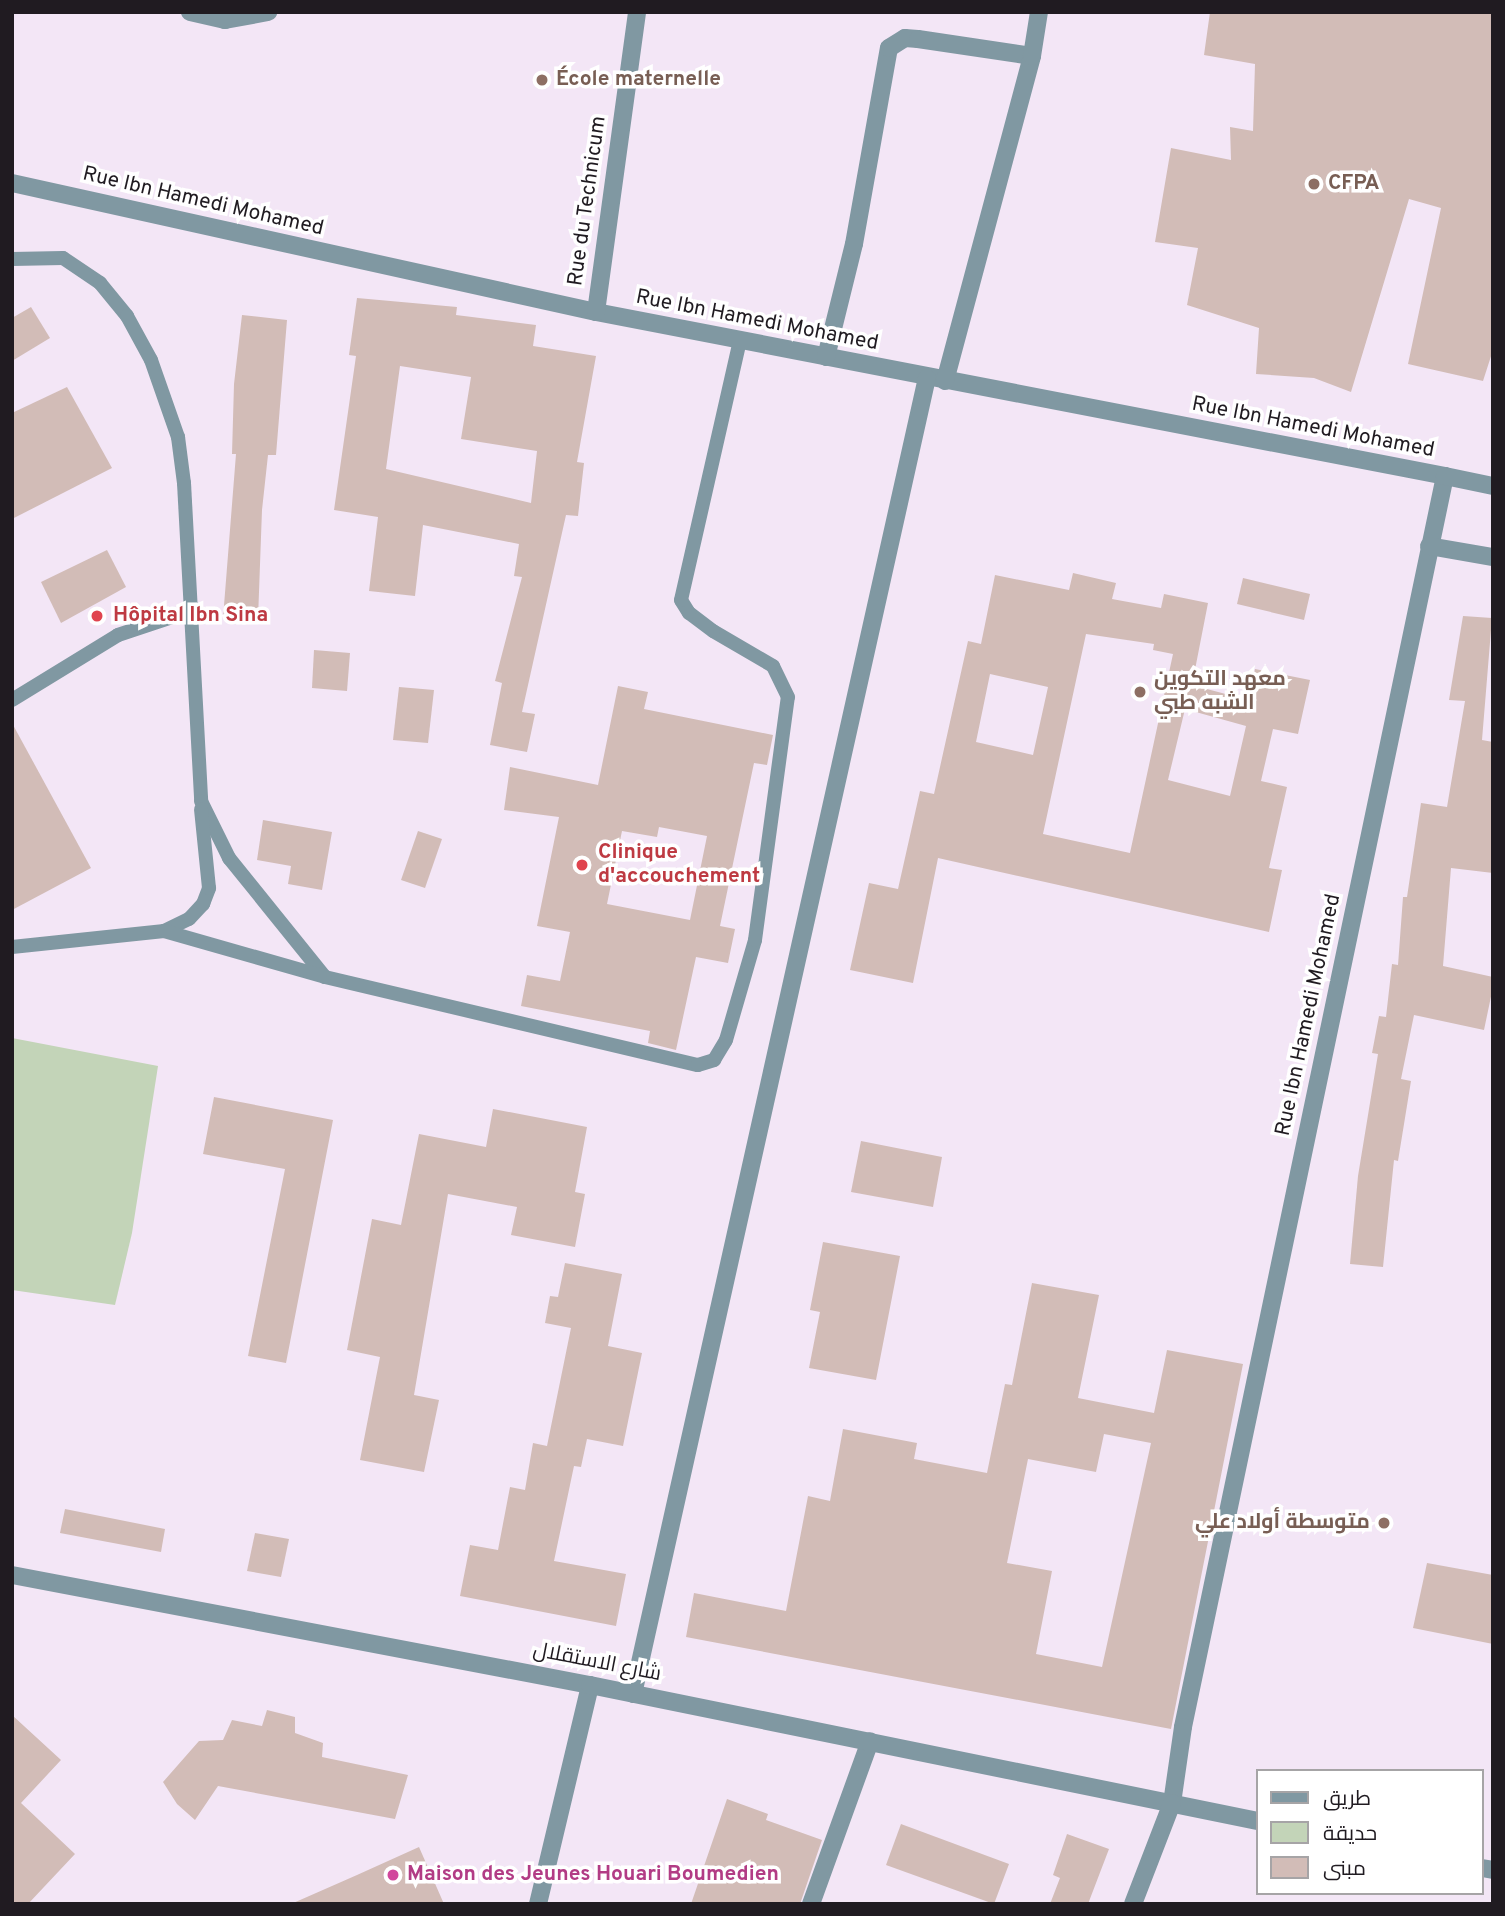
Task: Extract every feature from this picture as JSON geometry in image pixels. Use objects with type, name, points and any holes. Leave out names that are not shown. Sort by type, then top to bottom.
[{"type":"street","points":[[190,12],[225,20],[268,12]]},
{"type":"street","name":"Rue du Technicum","points":[[596,312],[636,12]]},
{"type":"street","points":[[633,1693],[936,379],[1032,56],[1039,12]]},
{"type":"street","points":[[826,357],[854,244],[889,48],[905,38],[1032,56]]},
{"type":"street","name":"Rue Ibn Hamedi Mohamed","points":[[12,183],[596,312],[1445,476],[1186,1714],[1172,1802],[1133,1904]]},
{"type":"street","points":[[1445,476],[1493,486]]},
{"type":"street","points":[[1429,546],[1493,557]]},
{"type":"street","name":"شارع الاستقلال","points":[[12,1575],[633,1693],[1256,1821]]},
{"type":"street","points":[[538,1904],[590,1685]]},
{"type":"street","points":[[811,1904],[870,1741]]},
{"type":"lane","points":[[12,259],[63,258],[100,283],[127,316],[151,360],[178,436],[193,610],[201,801],[209,888],[203,904],[189,919],[164,931],[12,947]]},
{"type":"lane","points":[[164,931],[325,977],[698,1065],[714,1060],[726,1040],[755,940],[788,697],[773,666],[713,631],[689,613],[681,600],[740,340]]},
{"type":"lane","points":[[12,700],[118,635],[193,610]]},
{"type":"lane","points":[[201,801],[229,858],[325,977]]},
{"type":"green space","points":[[12,1038],[158,1066],[132,1233],[115,1305],[12,1290]]},
{"type":"building","name":"CFPA","points":[[1210,12],[1493,12],[1493,350],[1483,381],[1408,364],[1441,208],[1409,199],[1351,392],[1314,378],[1256,374],[1259,328],[1187,305],[1198,248],[1155,242],[1171,148],[1231,160],[1230,127],[1253,131],[1255,64],[1204,55]]},
{"type":"building","points":[[357,298],[457,307],[456,315],[536,325],[533,346],[596,356],[577,462],[584,463],[578,516],[566,515],[522,712],[535,714],[527,752],[490,745],[502,683],[495,681],[522,577],[514,576],[519,544],[423,525],[415,596],[369,591],[378,517],[334,510],[356,356],[349,355]],"holes":[[[400,366],[471,377],[461,439],[537,451],[531,503],[386,469]]]},
{"type":"building","points":[[31,307],[50,338],[12,361],[12,318]]},
{"type":"building","points":[[242,315],[287,320],[276,455],[268,455],[262,510],[258,619],[223,618],[236,454],[232,454],[234,384]]},
{"type":"building","points":[[67,387],[112,468],[12,519],[12,413]]},
{"type":"building","points":[[107,550],[126,587],[61,623],[41,582]]},
{"type":"building","points":[[1073,573],[1116,583],[1112,599],[1161,608],[1164,594],[1208,603],[1192,685],[1248,700],[1255,669],[1310,680],[1298,734],[1273,729],[1261,781],[1287,787],[1269,868],[1282,870],[1269,932],[938,858],[913,983],[850,970],[869,883],[898,889],[920,791],[934,794],[968,641],[981,644],[995,575],[1069,590]],"holes":[[[1086,634],[1154,644],[1153,650],[1173,654],[1130,853],[1043,834]],[[990,674],[1048,687],[1033,755],[976,742]],[[1185,709],[1246,726],[1230,796],[1168,780]]]},
{"type":"building","points":[[1243,578],[1310,594],[1304,620],[1237,604]]},
{"type":"building","points":[[1463,616],[1492,618],[1482,740],[1493,742],[1493,873],[1451,868],[1443,966],[1493,977],[1493,987],[1484,1030],[1414,1015],[1401,1079],[1411,1081],[1398,1161],[1394,1160],[1383,1267],[1350,1264],[1358,1176],[1378,1054],[1372,1053],[1379,1016],[1386,1017],[1392,964],[1398,965],[1403,897],[1407,897],[1421,803],[1447,807],[1465,701],[1449,700]]},
{"type":"building","points":[[314,650],[350,653],[347,691],[312,688]]},
{"type":"building","name":"Clinique d'accouchement","points":[[618,686],[648,692],[644,709],[773,735],[767,765],[754,763],[720,926],[735,929],[728,963],[696,957],[676,1050],[648,1043],[650,1031],[521,1006],[527,975],[560,981],[570,932],[537,926],[559,817],[504,810],[510,767],[598,785]],"holes":[[[659,827],[707,836],[690,920],[607,904],[622,831],[657,837]]]},
{"type":"building","points":[[399,687],[434,690],[428,743],[393,740]]},
{"type":"building","points":[[12,723],[91,868],[12,910]]},
{"type":"building","points":[[263,820],[332,832],[322,890],[288,884],[291,866],[257,860]]},
{"type":"building","points":[[418,831],[442,839],[425,888],[401,880]]},
{"type":"building","points":[[214,1097],[333,1120],[286,1363],[248,1356],[285,1169],[203,1154]]},
{"type":"building","points":[[493,1109],[587,1127],[575,1192],[585,1194],[575,1247],[511,1235],[517,1207],[448,1194],[414,1395],[439,1400],[424,1472],[360,1460],[380,1357],[347,1350],[372,1219],[401,1225],[419,1134],[486,1147]]},
{"type":"building","points":[[861,1141],[942,1157],[933,1207],[851,1192]]},
{"type":"building","points":[[823,1242],[900,1256],[876,1380],[809,1368],[820,1312],[810,1310]]},
{"type":"building","points":[[565,1263],[622,1274],[608,1346],[642,1353],[623,1446],[587,1439],[581,1467],[574,1466],[554,1561],[626,1574],[616,1626],[460,1596],[470,1545],[498,1550],[510,1487],[525,1490],[533,1443],[547,1446],[571,1328],[545,1323],[550,1296],[558,1297]]},
{"type":"building","points":[[1032,1283],[1099,1295],[1078,1398],[1154,1413],[1167,1350],[1243,1364],[1171,1729],[686,1637],[694,1593],[786,1611],[808,1496],[830,1501],[843,1429],[917,1443],[914,1459],[987,1473],[1005,1384],[1012,1385]],"holes":[[[1104,1434],[1151,1443],[1102,1667],[1036,1654],[1052,1571],[1007,1563],[1028,1459],[1096,1472]]]},
{"type":"building","points":[[65,1509],[165,1529],[161,1552],[60,1533]]},
{"type":"building","points":[[255,1533],[289,1539],[281,1577],[247,1571]]},
{"type":"building","points":[[1427,1563],[1493,1575],[1493,1644],[1413,1628]]},
{"type":"building","points":[[267,1710],[295,1717],[295,1733],[323,1743],[322,1757],[408,1775],[395,1819],[218,1786],[195,1820],[177,1804],[163,1782],[199,1741],[223,1740],[232,1720],[262,1726]]},
{"type":"building","points":[[12,1715],[61,1760],[21,1803],[75,1854],[28,1904],[12,1904]]},
{"type":"building","points":[[727,1799],[768,1814],[766,1820],[822,1840],[800,1904],[691,1904]]},
{"type":"building","points":[[901,1824],[1009,1864],[994,1904],[886,1865]]},
{"type":"building","points":[[1067,1834],[1109,1849],[1088,1904],[1050,1904],[1060,1878],[1053,1875]]},
{"type":"building","name":"Maison des Jeunes Houari Boumedien","points":[[419,1847],[444,1904],[291,1904],[357,1875]]},
{"type":"place","name":"École maternelle","points":[[542,80]]},
{"type":"place","name":"CFPA","points":[[1314,184]]},
{"type":"place","name":"Hôpital Ibn Sina","points":[[97,616]]},
{"type":"place","name":"معهد التكوين الشبه طبي","points":[[1140,692]]},
{"type":"place","name":"Clinique d'accouchement","points":[[582,865]]},
{"type":"place","name":"متوسطة أولاد علي","points":[[1384,1523]]},
{"type":"place","name":"Maison des Jeunes Houari Boumedien","points":[[393,1875]]}]
